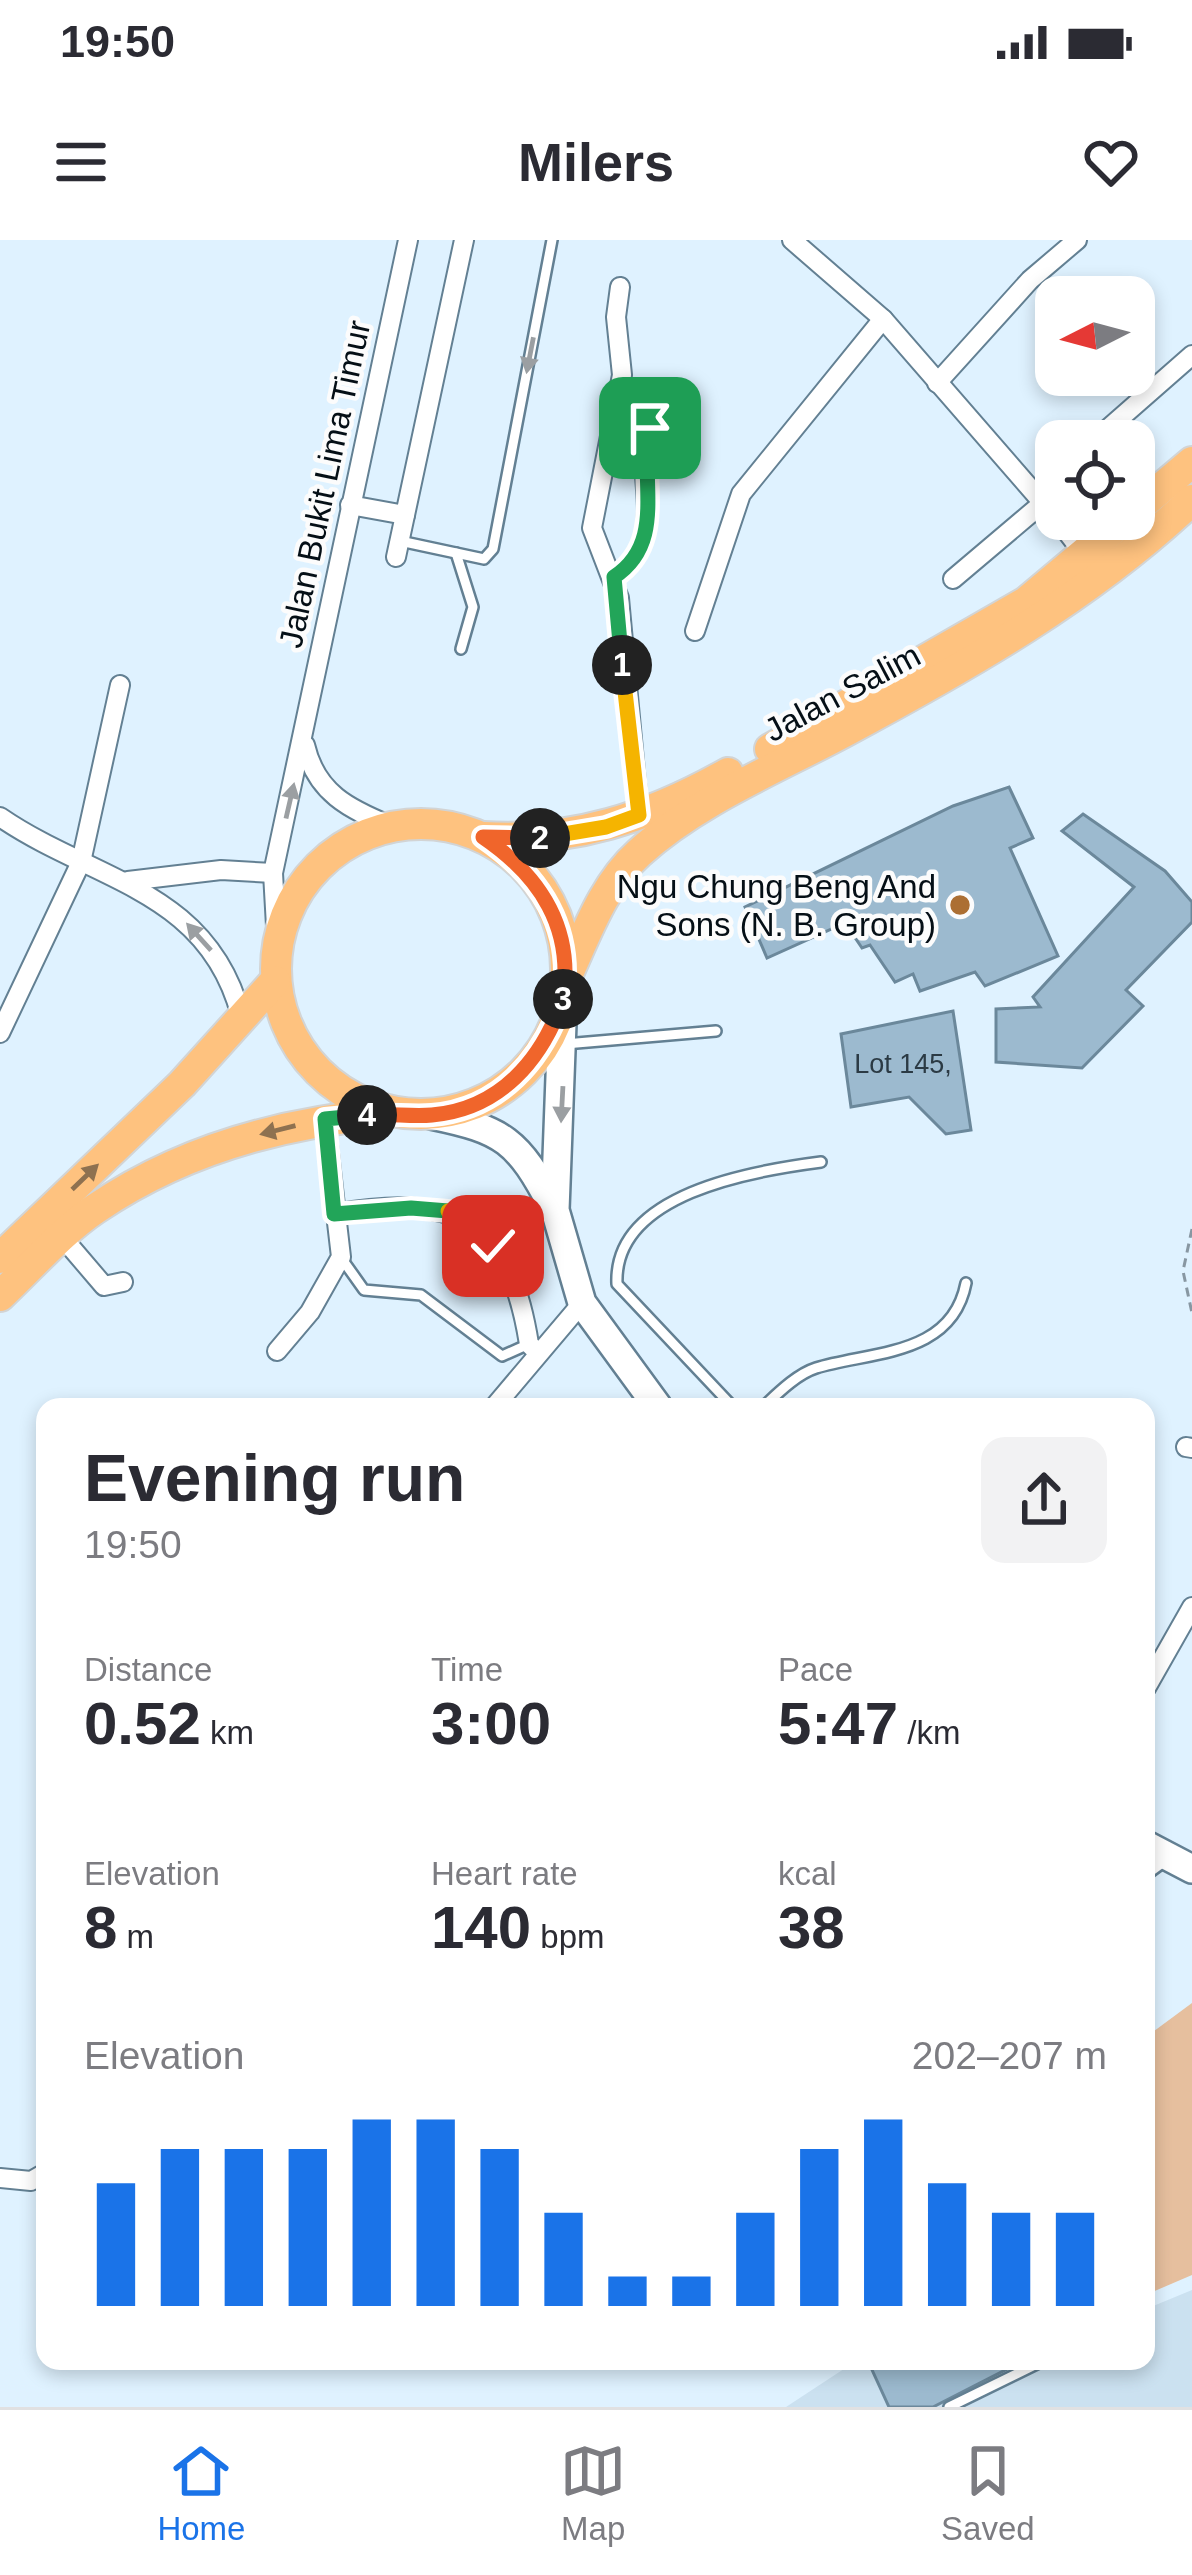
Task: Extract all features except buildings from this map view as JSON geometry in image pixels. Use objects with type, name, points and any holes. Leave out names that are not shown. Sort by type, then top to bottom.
[{"type":"main road","name":"Jalan Salim","points":[[1155,509],[1192,462]]},
{"type":"main road","name":"Jalan Salim","points":[[1155,518],[1192,500]]},
{"type":"main road","points":[[1155,522],[1192,518]]},
{"type":"main road","name":"Jalan Salim","points":[[483,837],[565,836],[639,815],[700,789],[949,650],[1025,602],[1100,540]]},
{"type":"main road","name":"Jalan Salim","points":[[564,988],[614,880],[640,852],[746,785],[1036,623],[1126,540]]},
{"type":"main road","points":[[393,1113],[349,1096],[312,1067],[287,1027],[275,981],[277,944],[287,911],[316,868],[358,837],[391,826],[453,826],[483,837],[519,861],[546,895],[562,935],[565,1044],[555,1210]]},
{"type":"main road","points":[[0,1258],[182,1084],[275,981]]},
{"type":"main road","points":[[431,1115],[468,1108],[502,1090],[530,1065],[551,1033],[564,988]]},
{"type":"main road","points":[[0,1296],[94,1210],[184,1161],[234,1142],[325,1119],[431,1115],[492,1128],[514,1144],[555,1210],[582,1303],[651,1398]]},
{"type":"street","name":"Jalan Bukit Lima Timur","points":[[277,944],[273,873],[408,240]]},
{"type":"street","points":[[398,549],[464,240]]},
{"type":"street","points":[[792,240],[883,319],[1035,492]]},
{"type":"street","points":[[938,383],[1030,280],[1077,240]]},
{"type":"street","points":[[620,286],[616,317],[622,375],[592,528],[614,577],[639,815]]},
{"type":"street","points":[[694,631],[741,494],[883,319]]},
{"type":"street","points":[[1118,420],[1192,355]]},
{"type":"street","points":[[614,577],[634,563],[647,539],[646,450],[655,415],[672,402]]},
{"type":"street","points":[[350,505],[405,515]]},
{"type":"street","points":[[953,579],[1035,518]]},
{"type":"street","points":[[1073,540],[1084,554]]},
{"type":"street","points":[[0,1033],[81,862],[120,685]]},
{"type":"street","points":[[304,741],[309,762],[342,806],[391,826]]},
{"type":"street","points":[[0,817],[81,862],[128,881],[197,933],[218,960],[241,1016]]},
{"type":"street","points":[[128,881],[221,870],[273,873]]},
{"type":"street","points":[[277,1351],[310,1312],[341,1257],[325,1119]]},
{"type":"street","points":[[334,1214],[411,1208],[457,1214],[493,1246],[520,1288],[534,1349]]},
{"type":"street","points":[[63,1238],[104,1286],[123,1282]]},
{"type":"street","points":[[500,1398],[534,1349],[582,1303]]},
{"type":"street","points":[[1155,1672],[1192,1607]]},
{"type":"street","points":[[0,2178],[36,2178]]},
{"type":"lane","points":[[398,549],[484,559],[493,549],[552,240]]},
{"type":"lane","points":[[455,554],[472,607],[461,649]]},
{"type":"lane","points":[[565,1044],[716,1031]]},
{"type":"lane","points":[[725,1398],[617,1284],[618,1249],[646,1216],[662,1208],[751,1171],[820,1162]]},
{"type":"lane","points":[[341,1257],[364,1290],[421,1295],[502,1356],[534,1349]]},
{"type":"lane","points":[[775,1398],[812,1369],[897,1354],[955,1318],[963,1308],[966,1283]]},
{"type":"lane","points":[[949,2407],[1025,2370]]},
{"type":"path","points":[[1192,1229],[1183,1271],[1192,1313]]},
{"type":"shaded area","points":[[1192,2003],[1192,2275],[1155,2291],[1155,2030]]},
{"type":"shaded area","points":[[1192,2290],[1192,2407],[786,2407],[842,2370],[1155,2370],[1155,2305]]},
{"type":"place","name":"Ngu Chung Beng And Sons (N. B. Group)","points":[[960,905]]},
{"type":"route","points":[[493,1246],[457,1214],[438,1208],[334,1214],[325,1119],[431,1115],[468,1108],[502,1090],[530,1065],[551,1033],[566,979],[562,935],[546,895],[519,861],[483,837],[565,836],[639,815],[614,577],[634,563],[647,539],[645,476],[650,428]]}]
